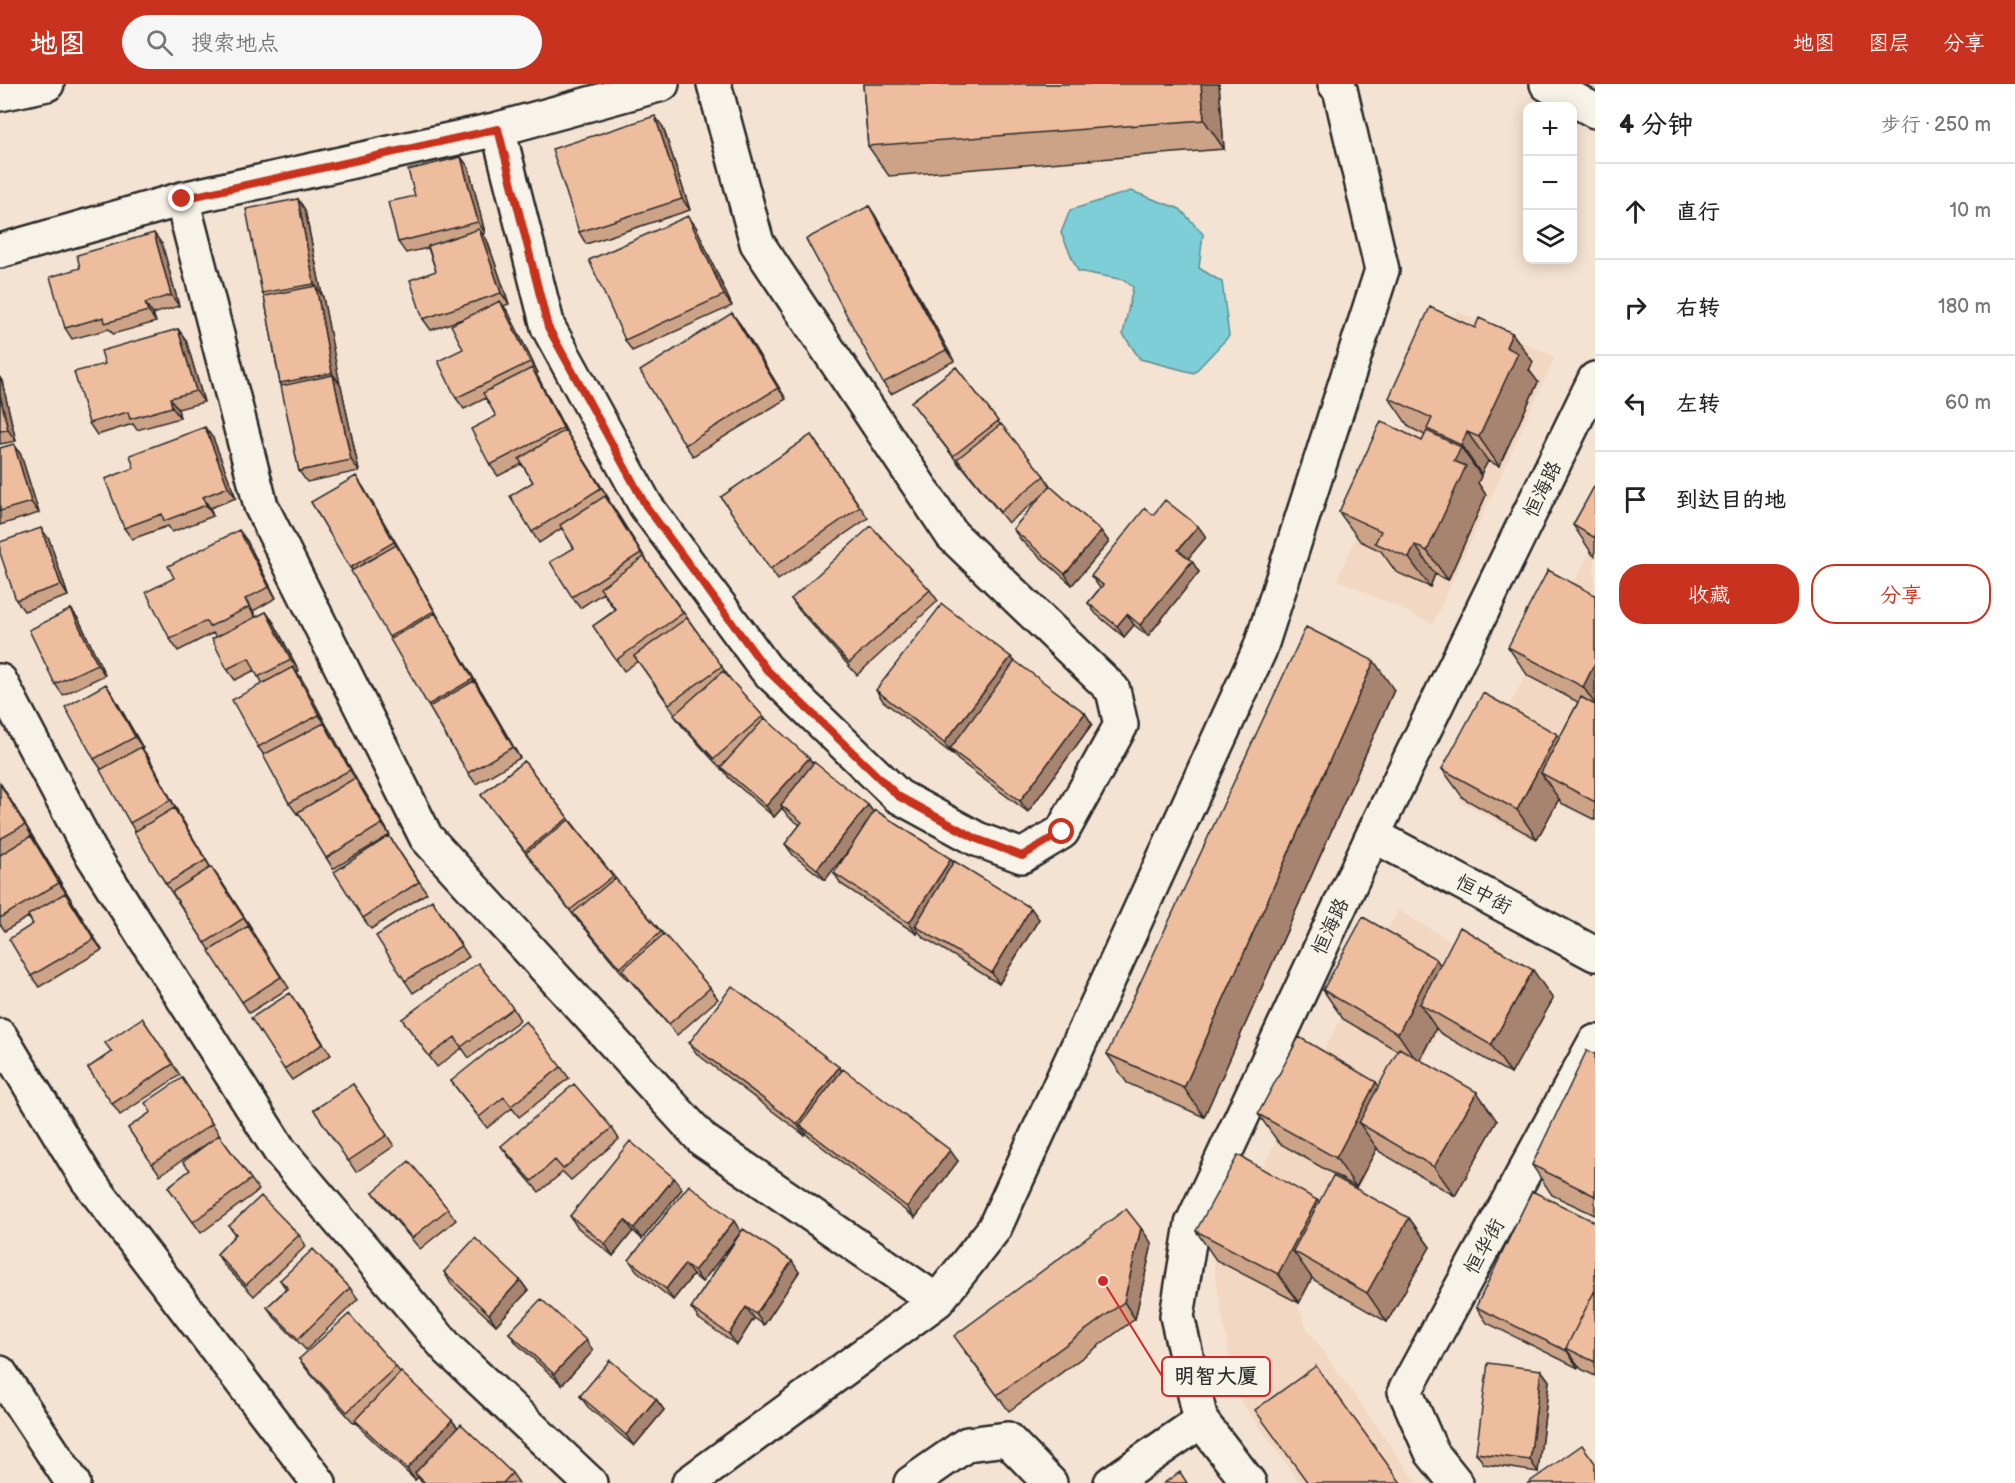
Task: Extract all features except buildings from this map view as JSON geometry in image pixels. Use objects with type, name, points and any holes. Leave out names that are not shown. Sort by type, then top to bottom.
[{"type":"street","points":[[0,94],[47,84]]},
{"type":"street","points":[[0,251],[182,199],[498,129],[662,84]]},
{"type":"street","points":[[498,129],[548,327],[646,506],[766,669],[898,796],[977,839],[1022,856],[1062,832],[1121,725],[1113,690],[952,535],[757,243],[714,84]]},
{"type":"street","points":[[1548,84],[1595,111]]},
{"type":"street","points":[[689,1483],[937,1301],[994,1229],[1260,649],[1383,270],[1341,86]]},
{"type":"street","points":[[182,199],[261,506],[426,837],[703,1140],[937,1301]]},
{"type":"street","name":"恒海路","points":[[1249,1483],[1201,1421],[1177,1316],[1192,1224],[1373,835],[1595,380]]},
{"type":"street","points":[[0,681],[90,851],[280,1151],[448,1349],[590,1483]]},
{"type":"street","name":"恒中街","points":[[1373,835],[1595,954]]},
{"type":"street","points":[[0,1036],[87,1179],[319,1483]]},
{"type":"street","name":"恒华街","points":[[1456,1483],[1432,1453],[1405,1391],[1595,1042]]},
{"type":"street","points":[[0,1373],[73,1483]]},
{"type":"street","points":[[1112,1483],[1201,1421]]},
{"type":"street","points":[[910,1483],[967,1444],[1007,1439],[1050,1483]]},
{"type":"shaded area","points":[[1457,311],[1555,357],[1433,624],[1337,579]]},
{"type":"shaded area","points":[[1595,543],[1595,734],[1537,842],[1459,801]]},
{"type":"shaded area","points":[[1398,910],[1477,956],[1299,1307],[1306,1327],[1417,1483],[1300,1483],[1235,1393],[1213,1261]]},
{"type":"water","points":[[1131,191],[1180,209],[1203,234],[1199,268],[1222,282],[1229,336],[1194,373],[1140,359],[1123,334],[1133,287],[1124,280],[1078,271],[1061,233],[1070,210]]},
{"type":"place","name":"明智大厦","points":[[1103,1281]]},
{"type":"route","points":[[182,199],[498,129],[548,327],[646,506],[766,669],[898,796],[977,839],[1022,856],[1062,832]]}]
